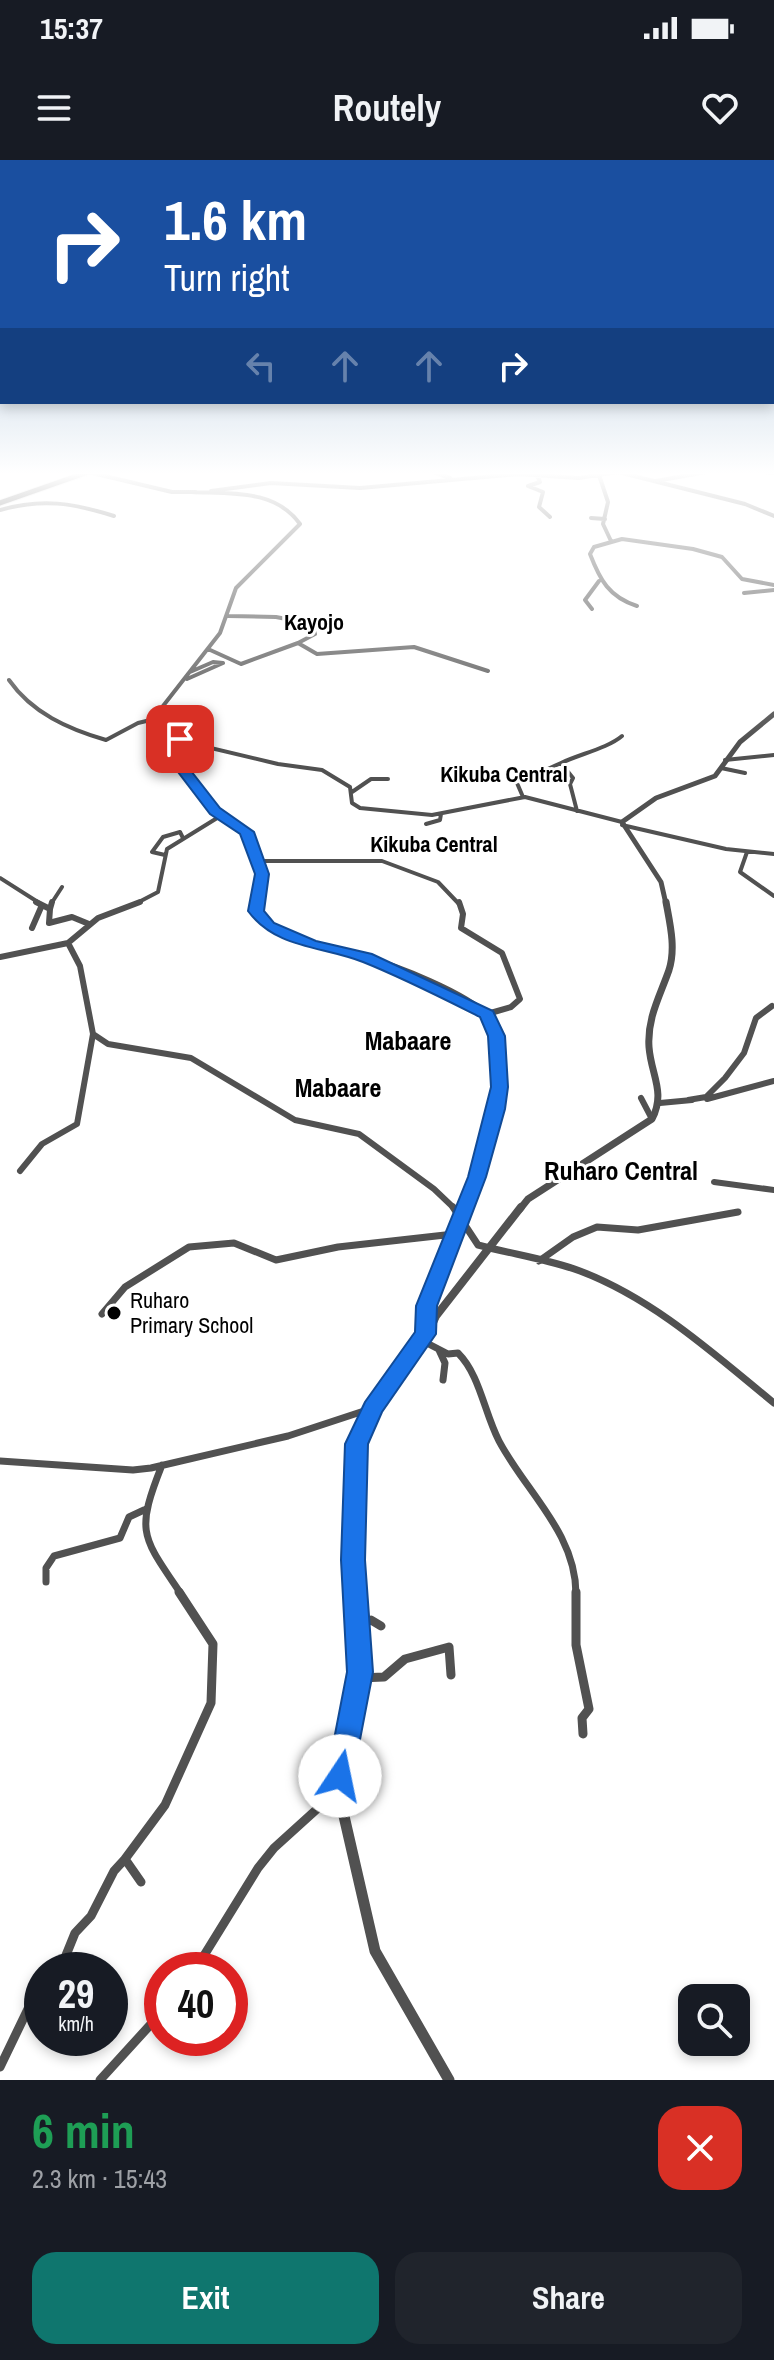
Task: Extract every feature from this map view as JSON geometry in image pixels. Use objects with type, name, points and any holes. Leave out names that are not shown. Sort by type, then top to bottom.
[{"type":"street","points":[[259,861],[380,861],[407,868],[443,887],[460,903],[464,915],[461,928],[490,940],[505,954],[520,999],[511,1007],[487,1014],[378,963],[311,944],[269,926],[256,911],[262,874],[259,861],[251,851],[247,832],[222,815],[182,768],[163,717],[166,701],[208,649],[228,616],[239,584],[264,561]]},
{"type":"street","points":[[593,561],[599,581],[615,598],[637,606]]},
{"type":"street","points":[[727,561],[742,579],[774,588]]},
{"type":"street","points":[[742,579],[747,572]]},
{"type":"street","points":[[592,609],[585,600],[589,590],[599,581]]},
{"type":"street","points":[[744,593],[774,588]]},
{"type":"street","points":[[208,649],[244,664],[315,634],[312,624],[276,617],[228,616]]},
{"type":"street","points":[[298,643],[317,654],[422,651],[488,671]]},
{"type":"street","points":[[183,680],[223,663],[213,662],[190,672]]},
{"type":"street","points":[[9,680],[14,692],[45,715],[106,740],[138,723],[163,717]]},
{"type":"street","points":[[622,824],[656,798],[705,782],[740,742],[774,714]]},
{"type":"street","points":[[523,797],[517,783],[592,748],[611,745],[622,736]]},
{"type":"street","points":[[173,739],[278,764],[322,770],[352,792]]},
{"type":"street","points":[[723,764],[774,755]]},
{"type":"street","points":[[561,763],[573,778],[570,784],[577,811]]},
{"type":"street","points":[[723,764],[745,773]]},
{"type":"street","points":[[352,792],[371,779],[388,779]]},
{"type":"street","points":[[352,792],[352,803],[360,808],[424,816],[523,797],[622,824],[747,852],[773,854]]},
{"type":"street","points":[[426,824],[440,820],[441,814]]},
{"type":"street","points":[[0,957],[68,943],[89,924],[152,898],[158,892],[167,849],[222,815]]},
{"type":"street","points":[[449,2080],[375,1951],[338,1790],[359,1678],[355,1627],[354,1457],[373,1408],[490,1247],[536,1192],[652,1119],[660,1103],[649,1041],[653,1007],[671,958],[670,915],[654,868],[622,824]]},
{"type":"street","points":[[165,855],[152,852],[157,841],[171,832],[180,832],[183,838]]},
{"type":"street","points":[[747,852],[740,872],[765,893],[774,896]]},
{"type":"street","points":[[0,878],[25,897],[50,909]]},
{"type":"street","points":[[62,887],[53,898],[49,923],[72,917],[89,924]]},
{"type":"street","points":[[32,928],[42,905]]},
{"type":"street","points":[[20,1171],[42,1144],[77,1124],[87,1074],[84,1064],[93,1034],[80,966],[68,943]]},
{"type":"street","points":[[660,1103],[706,1097],[744,1053],[756,1018],[772,1006]]},
{"type":"street","points":[[423,1337],[427,1306],[460,1214],[477,1177],[499,1096],[496,1036],[487,1014]]},
{"type":"street","points":[[93,1034],[108,1044],[191,1058],[295,1120],[359,1134],[434,1189],[460,1214],[474,1241],[591,1276],[652,1308],[684,1329],[774,1403]]},
{"type":"street","points":[[688,1100],[704,1100],[774,1081]]},
{"type":"street","points":[[641,1098],[652,1119]]},
{"type":"street","points":[[714,1182],[774,1190]]},
{"type":"street","points":[[539,1261],[571,1235],[593,1228],[623,1225],[638,1230],[738,1212]]},
{"type":"street","points":[[102,1314],[113,1297],[125,1287],[169,1256],[189,1247],[234,1243],[276,1260],[338,1247],[454,1234]]},
{"type":"street","points":[[423,1337],[439,1350],[445,1363],[443,1380]]},
{"type":"street","points":[[439,1350],[458,1353],[468,1361],[492,1428],[556,1523],[576,1585],[576,1645],[589,1709],[582,1718],[583,1734]]},
{"type":"street","points":[[0,1461],[133,1470],[288,1436],[373,1408]]},
{"type":"street","points":[[67,1952],[75,1933],[91,1916],[114,1871],[148,1837],[179,1782],[211,1703],[213,1644],[148,1545],[144,1510],[162,1465]]},
{"type":"street","points":[[46,1582],[46,1568],[54,1556],[120,1538],[129,1517],[144,1510]]},
{"type":"street","points":[[355,1627],[371,1620],[381,1626]]},
{"type":"street","points":[[359,1678],[384,1677],[405,1659],[449,1647],[451,1675]]},
{"type":"street","points":[[206,1952],[258,1868],[338,1790]]},
{"type":"street","points":[[125,1859],[141,1882]]},
{"type":"street","points":[[0,2067],[24,2017]]},
{"type":"street","points":[[100,2080],[144,2032]]},
{"type":"place","name":"Ruharo Primary School","points":[[114,1313]]},
{"type":"district","name":"Kayojo","points":[[314,622]]},
{"type":"district","name":"Kikuba Central","points":[[504,774]]},
{"type":"district","name":"Kikuba Central","points":[[434,844]]},
{"type":"district","name":"Mabaare","points":[[408,1040]]},
{"type":"district","name":"Mabaare","points":[[338,1087]]},
{"type":"district","name":"Ruharo Central","points":[[621,1170]]},
{"type":"route","points":[[180,739],[173,739],[182,768],[194,779],[215,811],[249,836],[251,851],[259,861],[262,874],[256,911],[258,916],[290,937],[366,958],[487,1014],[496,1036],[500,1087],[496,1109],[477,1177],[460,1214],[427,1306],[425,1334],[373,1408],[354,1457],[356,1528],[353,1560],[360,1672],[340,1776]]}]
